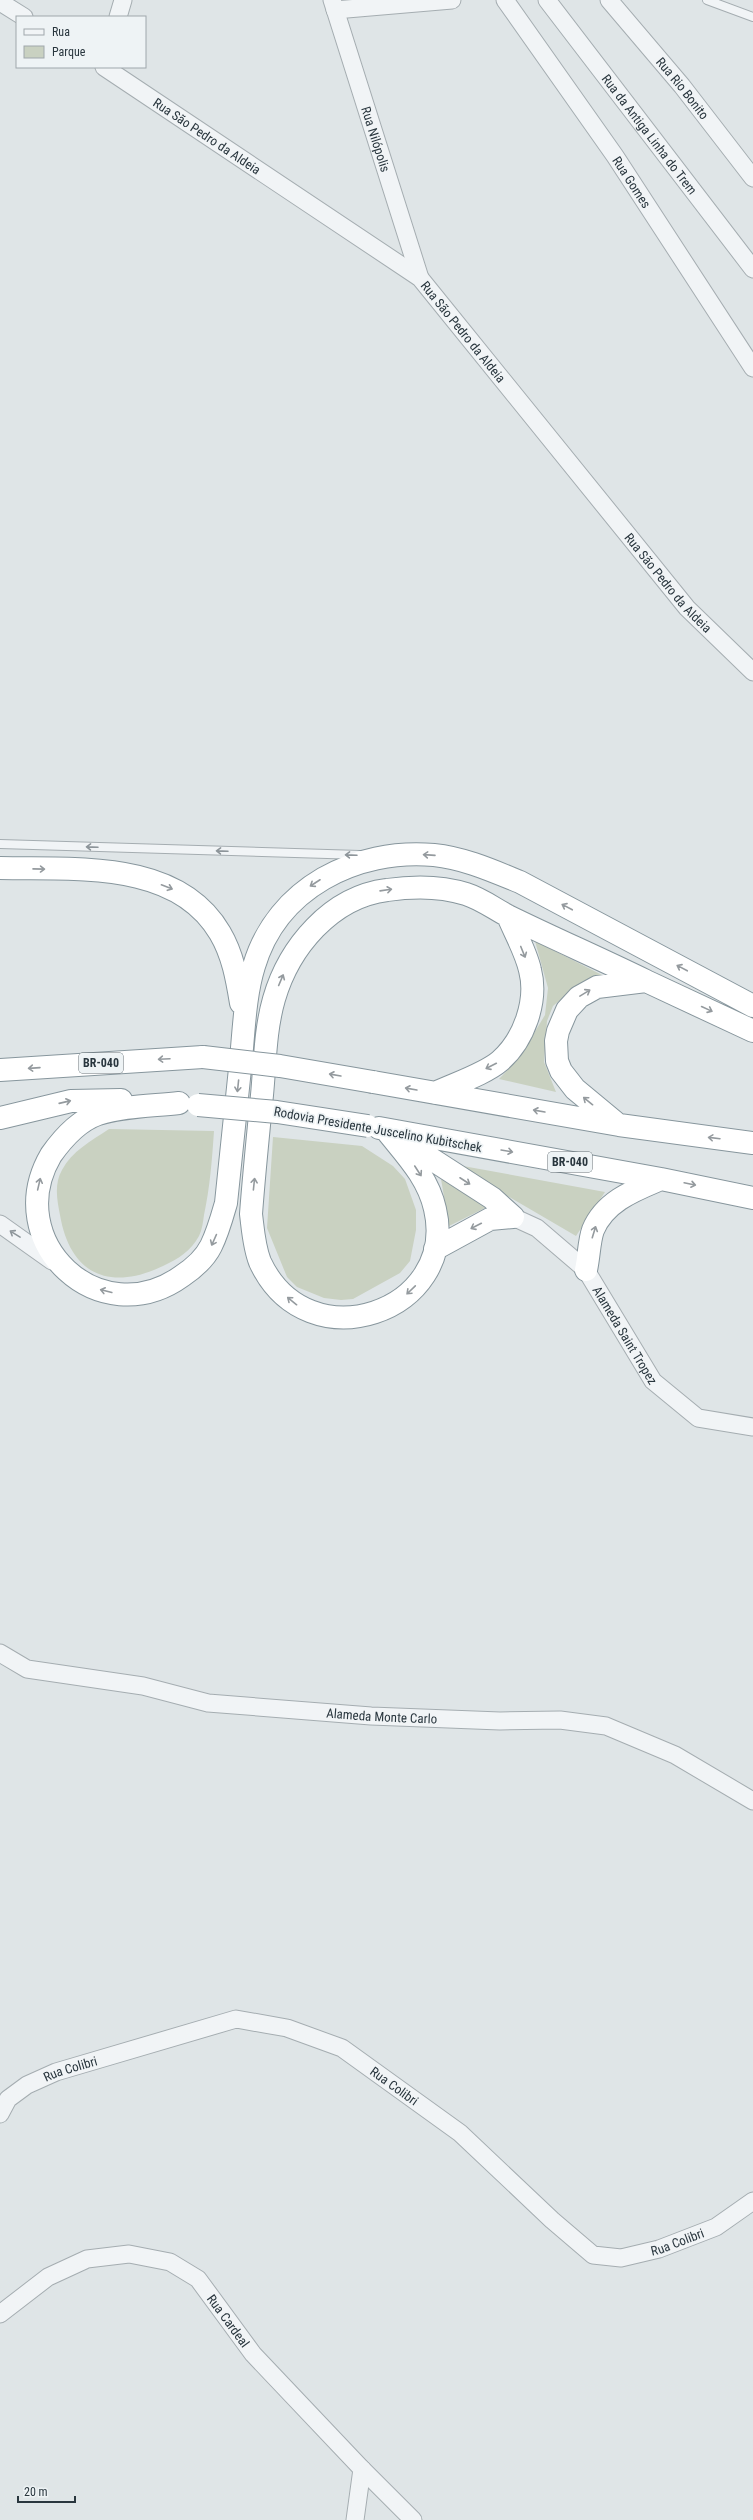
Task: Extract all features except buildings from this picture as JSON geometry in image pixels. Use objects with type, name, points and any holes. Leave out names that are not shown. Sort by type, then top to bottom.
[{"type":"highway","points":[[188,1104],[97,1114],[74,1128],[64,1138],[46,1162],[36,1194],[35,1210],[39,1237],[52,1261],[78,1283],[116,1294],[147,1294],[174,1282],[202,1260],[217,1232],[226,1203],[244,1020],[254,964],[271,927],[284,909],[303,891],[330,873],[360,862],[390,856],[426,855],[453,858],[508,877],[753,1006]]},
{"type":"highway","points":[[0,868],[114,872],[152,881],[177,890],[202,910],[221,935],[234,966],[244,1020]]},
{"type":"highway","points":[[377,1128],[418,1170],[429,1189],[435,1210],[435,1249],[428,1268],[414,1287],[401,1299],[384,1308],[356,1317],[333,1318],[307,1311],[294,1304],[271,1279],[260,1261],[251,1214],[270,1017],[279,983],[296,951],[320,923],[354,899],[376,891],[432,888],[468,894],[508,916],[753,1031]]},
{"type":"highway","points":[[435,1093],[499,1062],[512,1049],[528,1015],[533,998],[530,970],[508,916]]},
{"type":"highway","points":[[619,1126],[567,1081],[557,1061],[556,1041],[567,1010],[578,997],[597,987],[646,981]]},
{"type":"highway","name":"BR-040","points":[[0,1070],[203,1057],[280,1066],[619,1126],[753,1143]]},
{"type":"highway","name":"Rodovia Presidente Juscelino Kubitschek","points":[[0,1118],[71,1101],[114,1099],[277,1112],[377,1128],[661,1179],[753,1198]]},
{"type":"highway","points":[[377,1128],[492,1198],[513,1216]]},
{"type":"highway","points":[[586,1270],[593,1231],[599,1219],[612,1204],[630,1192],[661,1179]]},
{"type":"highway","points":[[435,1249],[490,1219],[513,1216]]},
{"type":"street","points":[[118,16],[123,0]]},
{"type":"street","points":[[334,5],[452,0]]},
{"type":"street","name":"Rua Gomes","points":[[505,0],[615,156],[753,368]]},
{"type":"street","name":"Rua da Antiga Linha do Trem","points":[[547,0],[753,269]]},
{"type":"street","name":"Rua Rio Bonito","points":[[609,0],[682,86],[753,178]]},
{"type":"street","points":[[0,2],[22,16]]},
{"type":"street","name":"Rua Nilópolis","points":[[334,5],[420,278]]},
{"type":"street","name":"Rua São Pedro da Aldeia","points":[[105,68],[420,278],[687,608],[753,672]]},
{"type":"street","name":"Alameda Saint Tropez","points":[[513,1216],[537,1228],[586,1270],[653,1381],[698,1418],[753,1428]]},
{"type":"street","points":[[0,1224],[52,1261]]},
{"type":"street","name":"Alameda Monte Carlo","points":[[0,1652],[27,1669],[142,1686],[208,1703],[378,1716],[500,1722],[560,1720],[606,1726],[675,1755],[753,1802]]},
{"type":"street","name":"Rua Colibri","points":[[0,2114],[8,2100],[27,2085],[56,2072],[236,2020],[287,2028],[342,2048],[460,2133],[552,2220],[593,2254],[621,2258],[659,2249],[716,2227],[753,2201]]},
{"type":"street","name":"Rua Cardeal","points":[[0,2314],[48,2277],[87,2259],[129,2254],[170,2262],[198,2279],[253,2354],[362,2469],[413,2520]]},
{"type":"street","points":[[355,2520],[362,2469]]},
{"type":"lane","points":[[708,0],[753,17]]},
{"type":"lane","points":[[0,844],[390,856]]},
{"type":"green space","points":[[535,941],[606,977],[574,988],[553,1006],[547,1021],[544,1062],[556,1092],[499,1079],[519,1058],[545,1015],[548,988]]},
{"type":"green space","points":[[109,1129],[214,1131],[208,1194],[201,1231],[196,1241],[184,1254],[163,1266],[143,1274],[126,1277],[109,1277],[95,1272],[83,1264],[73,1252],[65,1235],[57,1198],[59,1175],[66,1163],[82,1147]]},
{"type":"green space","points":[[273,1137],[362,1146],[393,1166],[405,1179],[416,1210],[416,1230],[410,1261],[400,1273],[353,1299],[341,1300],[324,1298],[297,1287],[287,1277],[267,1228]]},
{"type":"green space","points":[[463,1166],[605,1192],[576,1236],[463,1170]]},
{"type":"green space","points":[[441,1179],[487,1207],[449,1226]]}]
